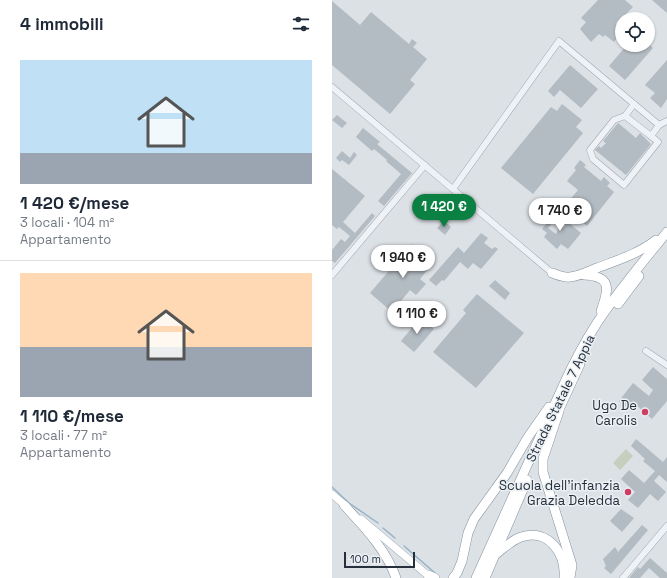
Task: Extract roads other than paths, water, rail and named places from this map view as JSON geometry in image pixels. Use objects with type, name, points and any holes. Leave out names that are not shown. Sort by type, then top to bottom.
[{"type":"highway","points":[[552,273],[566,277],[581,274],[632,255],[644,249],[667,232]]},
{"type":"highway","name":"Strada Statale 7 Appia","points":[[476,578],[563,386],[596,324],[624,284],[667,232]]},
{"type":"highway","name":"Strada Statale 7 Appia","points":[[485,578],[536,457],[584,358],[601,327],[629,288],[667,242]]},
{"type":"highway","points":[[581,274],[596,275],[603,280],[607,287],[607,296],[596,324]]},
{"type":"highway","points":[[453,578],[462,561],[468,533],[474,519],[507,473],[528,437],[563,386]]},
{"type":"highway","points":[[563,401],[543,459],[543,472],[572,565],[570,578]]},
{"type":"highway","points":[[344,505],[376,541],[392,567],[396,578]]},
{"type":"highway","points":[[495,555],[510,543],[521,537],[533,535],[541,537],[556,547],[560,554],[564,569],[564,578]]},
{"type":"main road","points":[[332,494],[431,577]]},
{"type":"street","points":[[453,189],[559,41],[659,125]]},
{"type":"street","points":[[332,87],[552,273]]},
{"type":"street","points":[[625,116],[658,142],[624,185],[593,159],[590,150],[614,120],[625,116],[634,104]]},
{"type":"street","points":[[651,136],[659,125],[667,121]]},
{"type":"street","points":[[332,274],[425,165]]},
{"type":"street","points":[[646,351],[667,365]]},
{"type":"street","points":[[623,578],[667,526]]},
{"type":"waterway","points":[[332,487],[349,503],[378,523]]},
{"type":"waterway","points":[[383,528],[395,538]]},
{"type":"waterway","points":[[404,546],[435,573]]},
{"type":"place","name":"Ugo De Carolis","points":[[645,412]]},
{"type":"place","name":"Scuola dell'infanzia Grazia Deledda","points":[[628,492]]}]
